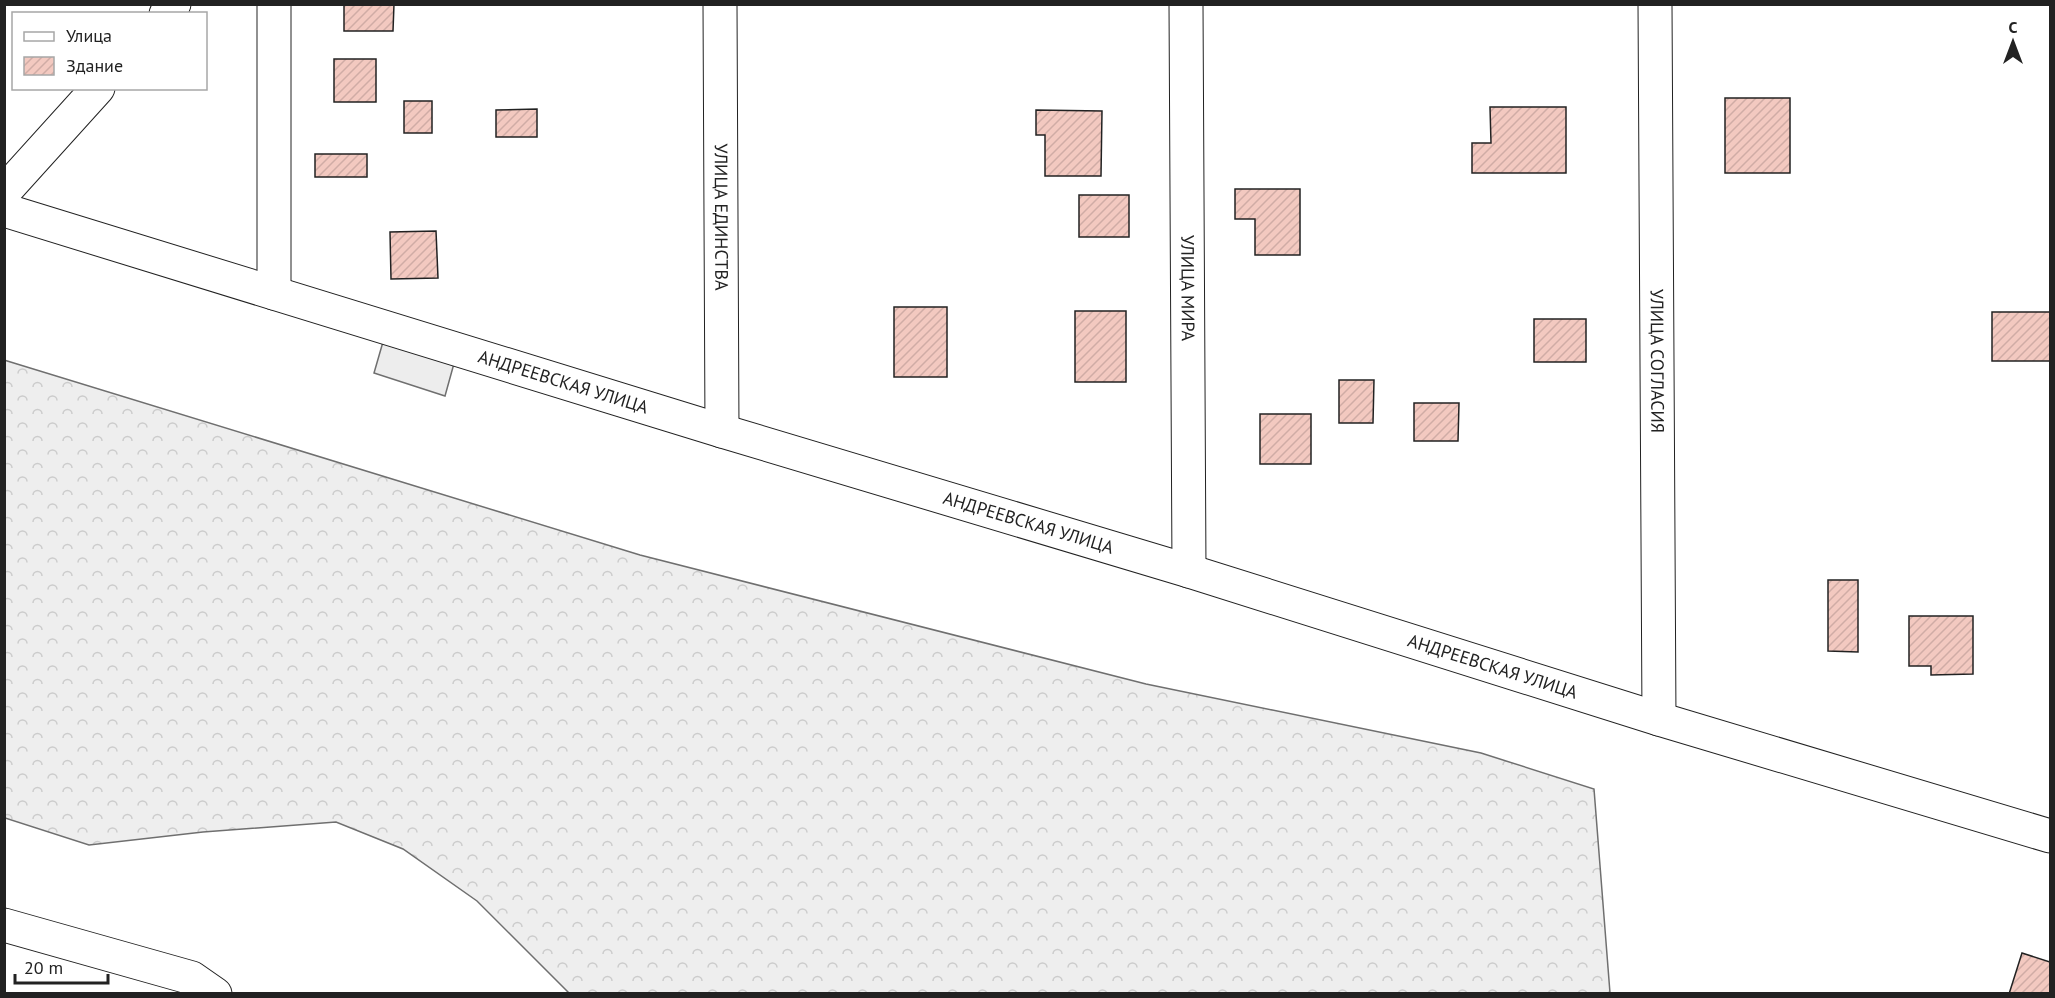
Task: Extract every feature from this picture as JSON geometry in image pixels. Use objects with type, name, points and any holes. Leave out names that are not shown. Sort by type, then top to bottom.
[{"type":"street","points":[[274,4],[274,293]]},
{"type":"street","name":"УЛИЦА ЕДИНСТВА","points":[[720,4],[722,431]]},
{"type":"street","name":"УЛИЦА МИРА","points":[[1186,4],[1189,571]]},
{"type":"street","name":"УЛИЦА СОГЛАСИЯ","points":[[1655,4],[1659,719]]},
{"type":"street","points":[[4,192],[96,90]]},
{"type":"street","name":"АНДРЕЕВСКАЯ УЛИЦА","points":[[4,210],[722,431],[1189,571],[1659,719],[2050,836]]},
{"type":"street","points":[[4,925],[192,978],[215,993]]},
{"type":"green space","points":[[4,360],[640,555],[1146,684],[1481,753],[1594,789],[1610,993],[569,993],[477,901],[403,849],[336,822],[203,832],[89,845],[5,818]]},
{"type":"shaded area","points":[[387,328],[458,349],[445,396],[374,373]]},
{"type":"building","points":[[344,4],[394,4],[393,31],[344,31]]},
{"type":"building","points":[[334,59],[376,59],[376,102],[334,102]]},
{"type":"building","points":[[1725,98],[1790,98],[1790,173],[1725,173]]},
{"type":"building","points":[[404,101],[432,101],[432,133],[404,133]]},
{"type":"building","points":[[1490,107],[1566,107],[1566,173],[1472,173],[1472,143],[1491,143]]},
{"type":"building","points":[[537,109],[537,137],[496,137],[496,110]]},
{"type":"building","points":[[1036,110],[1102,111],[1101,176],[1045,176],[1045,135],[1036,135]]},
{"type":"building","points":[[315,154],[367,154],[367,177],[315,177]]},
{"type":"building","points":[[1235,189],[1300,189],[1300,255],[1255,255],[1255,219],[1235,219]]},
{"type":"building","points":[[1079,195],[1129,195],[1129,237],[1079,237]]},
{"type":"building","points":[[436,231],[438,278],[391,279],[390,232]]},
{"type":"building","points":[[894,307],[947,307],[947,377],[894,377]]},
{"type":"building","points":[[1075,311],[1126,311],[1126,382],[1075,382]]},
{"type":"building","points":[[1992,312],[2050,312],[2050,361],[1992,361]]},
{"type":"building","points":[[1534,319],[1586,319],[1586,362],[1534,362]]},
{"type":"building","points":[[1339,380],[1374,380],[1373,423],[1339,423]]},
{"type":"building","points":[[1414,403],[1459,403],[1458,441],[1414,441]]},
{"type":"building","points":[[1260,414],[1311,414],[1311,464],[1260,464]]},
{"type":"building","points":[[1828,580],[1858,580],[1858,652],[1828,651]]},
{"type":"building","points":[[1909,616],[1973,616],[1973,674],[1931,675],[1931,666],[1909,666]]},
{"type":"building","points":[[2022,953],[2050,962],[2050,994],[2009,994]]}]
